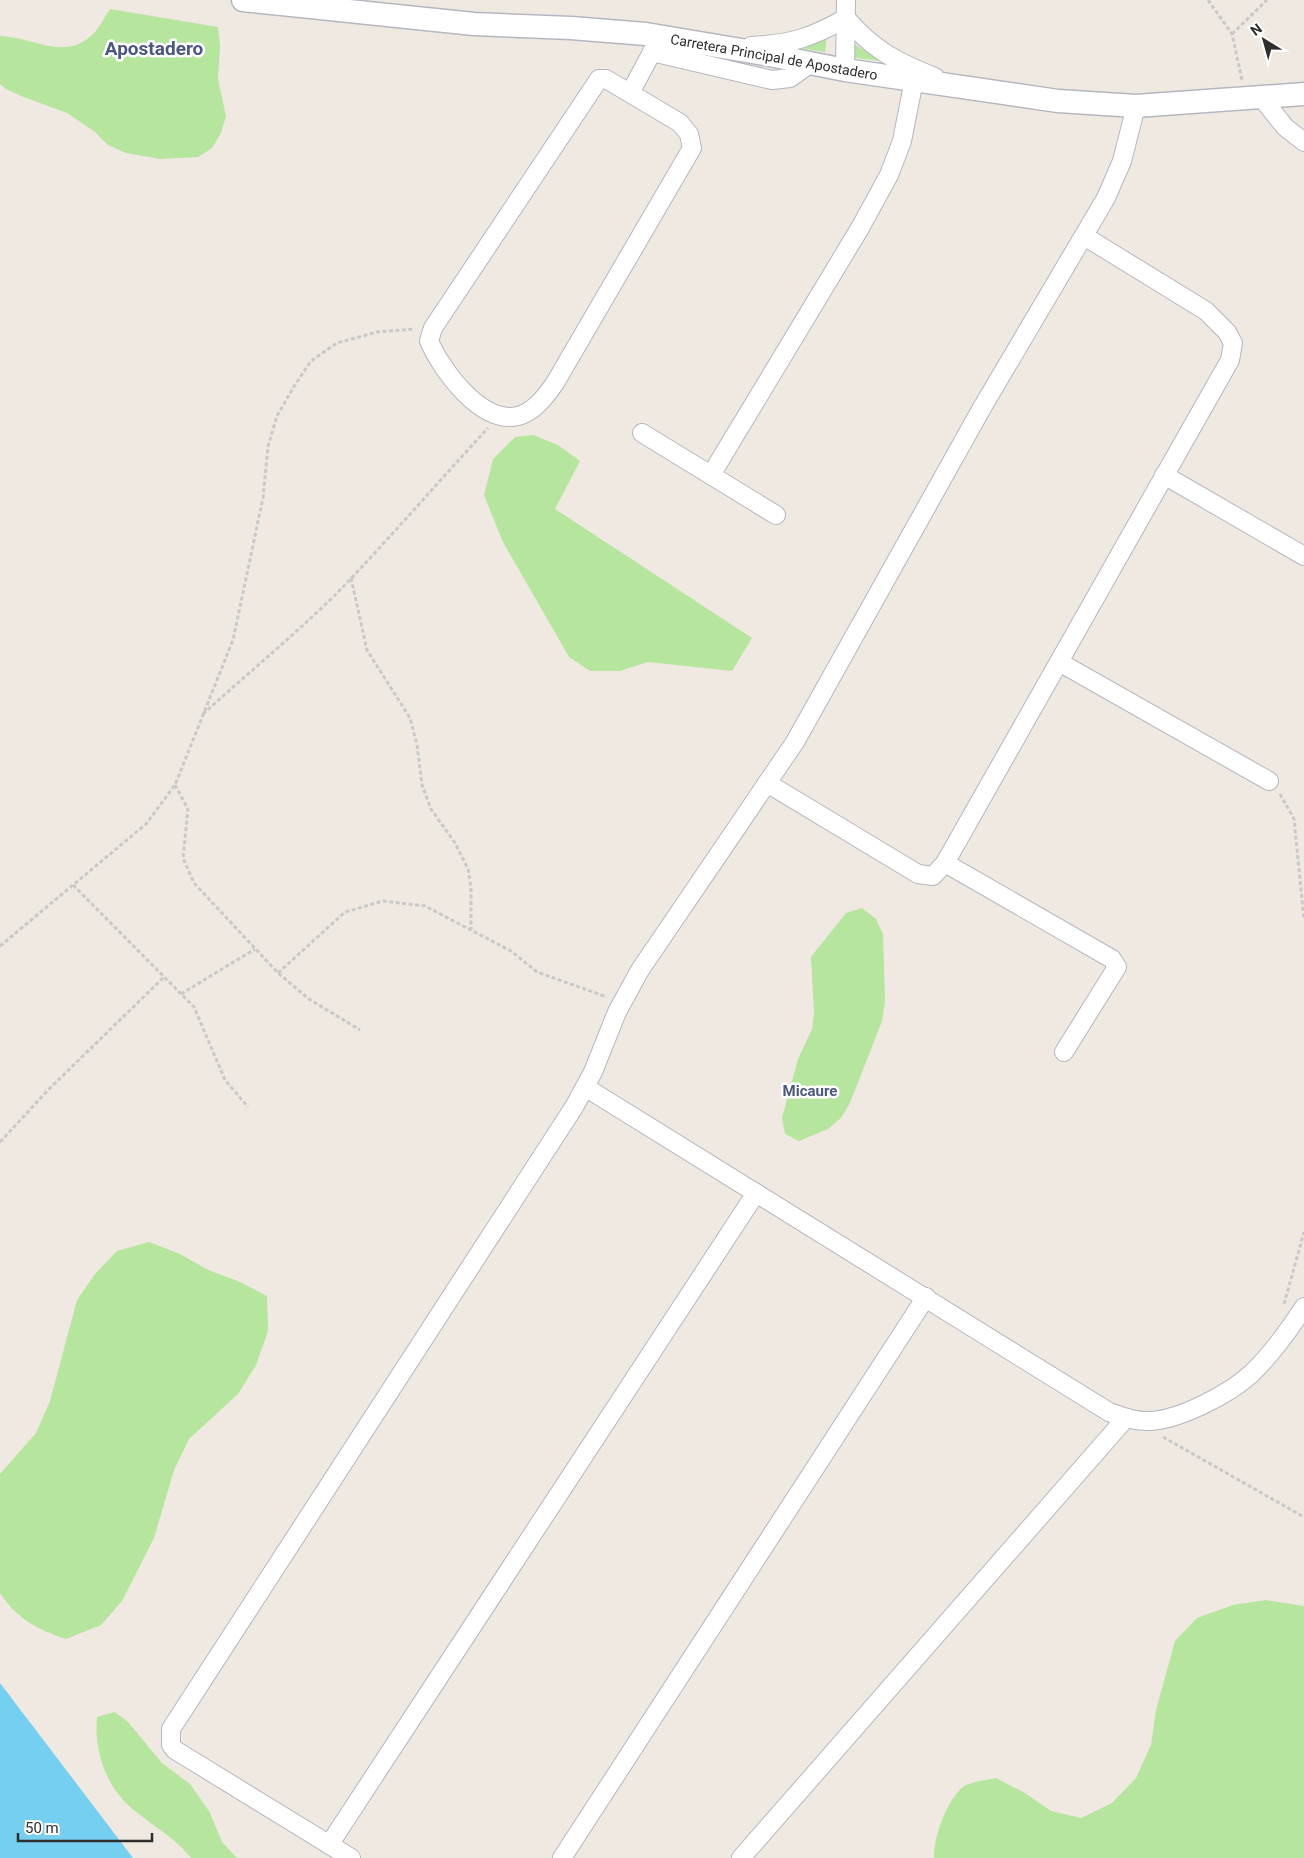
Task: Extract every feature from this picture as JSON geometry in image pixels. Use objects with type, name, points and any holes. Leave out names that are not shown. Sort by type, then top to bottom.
[{"type":"street","name":"Carretera Principal de Apostadero","points":[[243,0],[474,24],[571,28],[656,44],[730,48],[845,70],[1058,101],[1136,106],[1304,94]]},
{"type":"street","points":[[845,70],[846,0]]},
{"type":"street","points":[[730,48],[796,42],[846,18]]},
{"type":"street","points":[[846,18],[859,34],[895,61],[959,87]]},
{"type":"street","points":[[630,93],[656,44],[772,80],[790,78],[811,63]]},
{"type":"street","points":[[606,79],[680,123],[688,134],[692,148],[689,156],[544,399],[517,416],[500,415],[476,404],[454,382],[437,360],[429,341],[433,328],[594,84],[599,80],[606,79]]},
{"type":"street","points":[[711,475],[860,228],[889,174],[902,141],[914,80]]},
{"type":"street","points":[[1253,98],[1304,142]]},
{"type":"street","points":[[351,1858],[175,1750],[171,1745],[170,1729],[574,1107],[585,1087],[622,1003],[640,970],[795,742],[983,406],[1106,198],[1122,161],[1136,106]]},
{"type":"street","points":[[767,783],[918,874],[933,876],[945,863],[1230,360],[1233,343],[1227,332],[1206,312],[1084,236]]},
{"type":"street","points":[[642,433],[776,515]]},
{"type":"street","points":[[1164,475],[1304,556]]},
{"type":"street","points":[[1059,662],[1269,781]]},
{"type":"street","points":[[945,863],[1116,963],[1117,967],[1064,1052]]},
{"type":"street","points":[[585,1087],[1110,1412],[1126,1418],[1151,1421],[1176,1416],[1211,1400],[1250,1374],[1304,1307]]},
{"type":"street","points":[[329,1845],[756,1193]]},
{"type":"street","points":[[562,1858],[926,1297]]},
{"type":"street","points":[[741,1858],[1126,1418]]},
{"type":"path","points":[[1208,0],[1232,34],[1253,98]]},
{"type":"path","points":[[1232,34],[1267,0]]},
{"type":"path","points":[[0,946],[146,824],[175,785],[233,640],[263,498],[268,446],[277,416],[311,362],[337,343],[376,332],[433,328]]},
{"type":"path","points":[[201,716],[351,578],[500,415]]},
{"type":"path","points":[[351,578],[367,650],[410,718],[417,745],[422,785],[431,809],[455,843],[468,869],[471,888],[471,930]]},
{"type":"path","points":[[1269,781],[1284,799],[1294,819],[1304,919]]},
{"type":"path","points":[[175,785],[188,809],[183,858],[194,883],[278,973],[309,999],[360,1030]]},
{"type":"path","points":[[73,885],[194,1007],[225,1080],[248,1107]]},
{"type":"path","points":[[278,973],[345,912],[383,901],[425,906],[510,951],[537,972],[622,1003]]},
{"type":"path","points":[[181,994],[255,948]]},
{"type":"path","points":[[0,1142],[49,1089],[164,977]]},
{"type":"path","points":[[1282,1312],[1304,1232]]},
{"type":"path","points":[[1161,1436],[1304,1517]]},
{"type":"green space","points":[[110,9],[218,27],[220,45],[218,79],[226,116],[221,133],[212,148],[198,157],[160,159],[126,153],[108,145],[95,132],[67,113],[21,96],[0,84],[0,36],[13,37],[49,46],[73,46],[84,41],[95,32]]},
{"type":"green space","points":[[827,36],[825,52],[800,48]]},
{"type":"green space","points":[[853,43],[880,61],[851,57]]},
{"type":"green space","points":[[533,435],[558,445],[580,461],[555,509],[752,638],[732,671],[648,662],[620,671],[590,671],[569,657],[503,542],[484,495],[493,459],[515,437]]},
{"type":"green space","points":[[862,908],[876,919],[883,934],[885,1001],[882,1021],[850,1103],[841,1118],[828,1129],[799,1141],[785,1134],[782,1118],[798,1059],[812,1029],[814,1012],[811,957],[846,913]]},
{"type":"green space","points":[[149,1242],[180,1254],[208,1270],[238,1281],[267,1296],[268,1331],[256,1365],[238,1394],[189,1439],[174,1470],[154,1538],[122,1601],[101,1625],[66,1639],[37,1627],[21,1617],[0,1593],[0,1474],[36,1433],[50,1401],[77,1300],[95,1274],[117,1251]]},
{"type":"green space","points":[[1266,1600],[1304,1606],[1304,1858],[934,1858],[936,1840],[943,1818],[953,1798],[966,1785],[996,1778],[1025,1793],[1051,1811],[1081,1818],[1112,1803],[1136,1778],[1151,1745],[1156,1710],[1175,1641],[1197,1618],[1233,1605]]},
{"type":"green space","points":[[115,1712],[128,1722],[162,1763],[190,1784],[209,1811],[222,1842],[237,1858],[191,1858],[118,1794],[102,1763],[96,1728],[97,1717]]},
{"type":"water","points":[[0,1683],[133,1858],[0,1858]]},
{"type":"district","name":"Apostadero","points":[[154,48]]},
{"type":"district","name":"Micaure","points":[[810,1091]]}]
